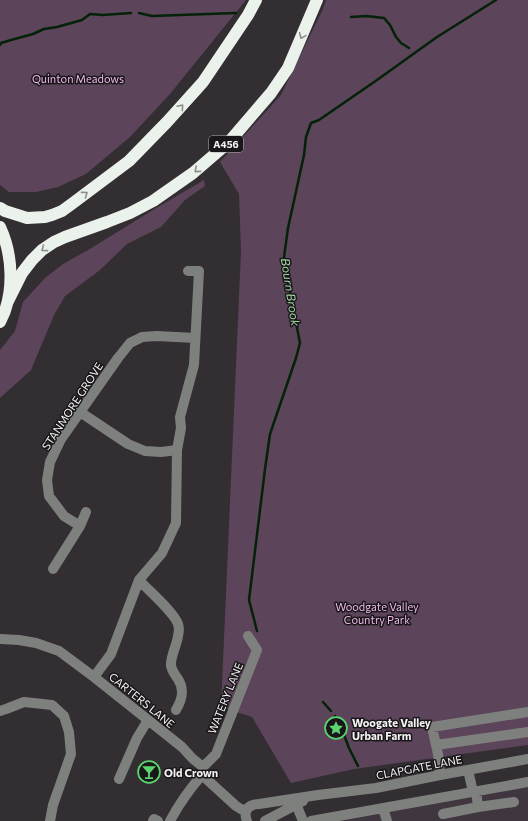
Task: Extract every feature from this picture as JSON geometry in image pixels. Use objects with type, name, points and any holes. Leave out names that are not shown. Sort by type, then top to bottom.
[{"type":"highway","points":[[0,208],[27,218],[52,215],[62,211],[74,203],[129,161],[168,122],[203,82],[248,16],[256,0]]},
{"type":"highway","name":"A456","points":[[8,301],[22,273],[42,250],[54,242],[118,218],[153,201],[194,173],[229,142],[271,93],[288,68],[317,0]]},
{"type":"highway","points":[[0,227],[4,235],[11,271],[8,301],[4,315],[0,322]]},
{"type":"street","points":[[94,676],[111,654],[139,580],[162,553],[176,523],[177,450],[180,416],[194,365],[199,271],[188,271]]},
{"type":"street","name":"STANMORE GROVE","points":[[80,526],[64,516],[49,496],[47,480],[50,462],[61,439],[130,343],[142,337],[195,338]]},
{"type":"street","points":[[80,412],[128,444],[145,451],[161,452],[177,450]]},
{"type":"street","points":[[53,570],[80,526],[86,512]]},
{"type":"street","points":[[139,580],[172,614],[178,624],[178,636],[171,660],[171,666],[179,680],[183,694],[181,702],[176,710]]},
{"type":"street","name":"WATERY LANE","points":[[203,771],[216,754],[257,650],[248,636]]},
{"type":"street","name":"CARTERS LANE","points":[[0,639],[20,640],[36,643],[59,651],[94,676],[182,747],[247,816]]},
{"type":"street","points":[[0,711],[24,702],[52,705],[64,716],[69,732],[71,754],[53,805],[50,821]]},
{"type":"street","points":[[440,775],[438,754],[432,727],[528,712]]},
{"type":"street","points":[[119,779],[137,738],[148,720]]},
{"type":"street","points":[[436,745],[528,732]]},
{"type":"street","name":"CLAPGATE LANE","points":[[259,804],[376,788],[528,759]]},
{"type":"street","points":[[468,770],[478,807]]},
{"type":"street","points":[[170,821],[179,804],[203,771]]},
{"type":"street","points":[[311,821],[329,820],[383,808],[528,782]]},
{"type":"street","name":"CLAPGATE LANE","points":[[265,821],[314,796]]},
{"type":"street","points":[[443,814],[514,802]]},
{"type":"street","points":[[247,816],[251,805],[259,804],[266,812],[265,821]]},
{"type":"street","points":[[296,804],[303,821]]},
{"type":"street","points":[[383,808],[387,821]]},
{"type":"street","points":[[153,821],[154,819],[158,821]]},
{"type":"shaded area","points":[[528,777],[528,821],[315,821],[312,817]]},
{"type":"green space","name":"Quinton Meadows","points":[[0,0],[246,0],[170,94],[130,137],[86,174],[58,187],[36,192],[9,192],[0,185]]},
{"type":"green space","name":"Woodgate Valley Country Park","points":[[326,0],[528,0],[528,745],[354,769],[291,783],[252,717],[221,707],[241,251],[239,194],[220,162],[281,95]]},
{"type":"green space","points":[[204,180],[205,186],[185,200],[161,227],[127,244],[100,270],[65,296],[54,315],[31,370],[0,398],[0,350],[15,331],[23,302],[45,278],[63,264]]},
{"type":"waterway","name":"Bourn Brook","points":[[257,631],[249,600],[270,434],[300,343],[284,257],[288,228],[304,155],[306,137],[311,123],[319,120],[437,37],[496,0]]},
{"type":"waterway","points":[[0,45],[1,43],[33,34],[44,29],[82,20],[90,14],[103,15],[131,13]]},
{"type":"waterway","points":[[139,13],[152,16],[236,13]]},
{"type":"waterway","points":[[351,17],[366,16],[384,18],[390,25],[396,37],[401,43],[409,48]]},
{"type":"waterway","points":[[323,702],[331,711]]},
{"type":"waterway","points":[[335,716],[358,766]]},
{"type":"place","name":"Woogate Valley Urban Farm","points":[[336,728]]},
{"type":"place","name":"Old Crown","points":[[149,772]]}]
